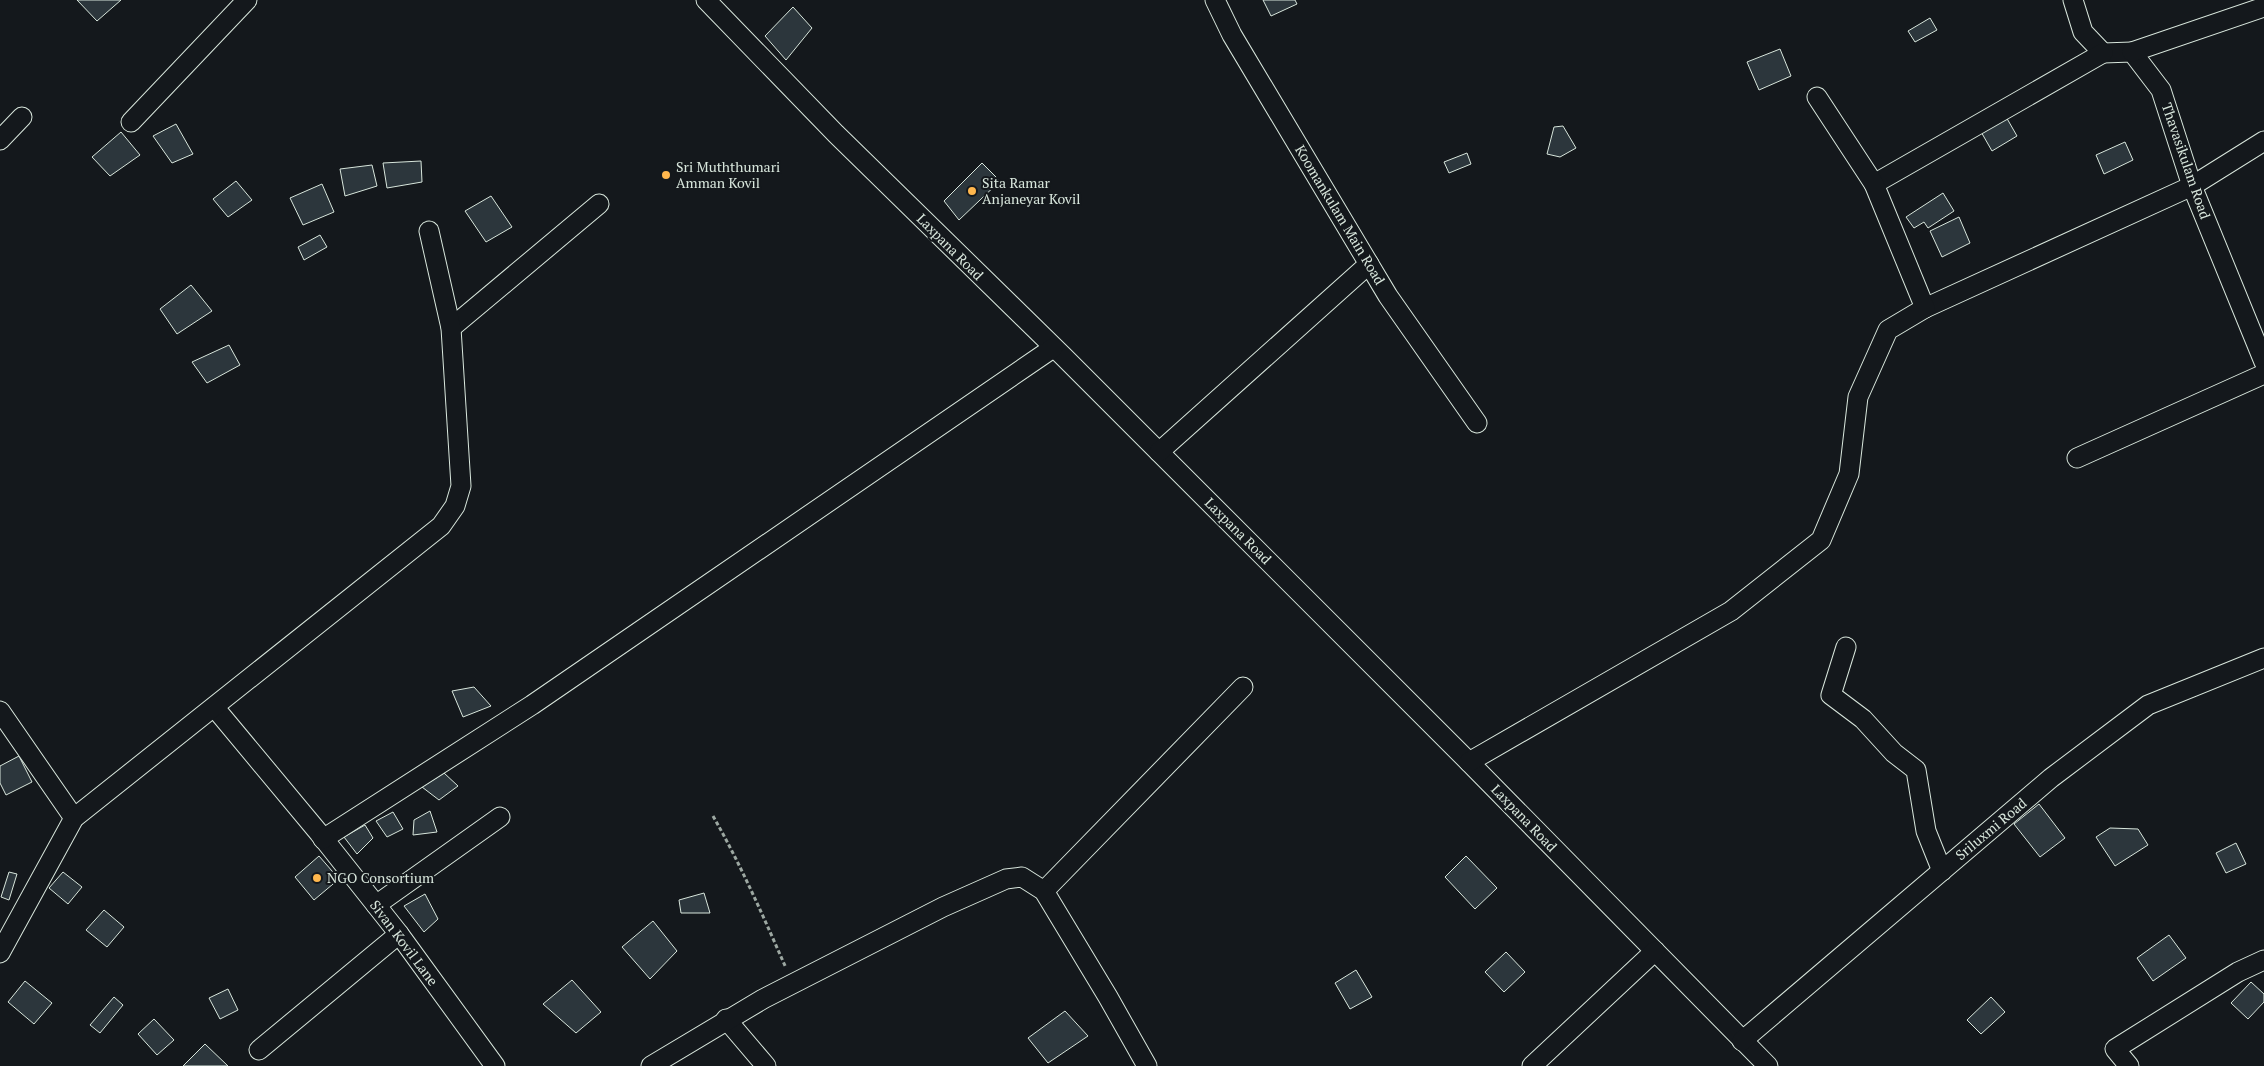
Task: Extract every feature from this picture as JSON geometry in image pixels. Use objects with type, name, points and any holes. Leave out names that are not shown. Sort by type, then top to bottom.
[{"type":"street","points":[[131,122],[247,0]]},
{"type":"street","name":"Laxpana Road","points":[[706,0],[836,134],[1470,762],[1768,1066]]},
{"type":"street","name":"Koomankulam Main Road","points":[[1215,0],[1232,35],[1388,296],[1477,424]]},
{"type":"street","points":[[2073,0],[2082,32],[2103,53]]},
{"type":"street","points":[[1874,184],[2103,53],[2132,52],[2264,6]]},
{"type":"street","name":"Thavasikulam Road","points":[[2132,52],[2161,90],[2192,186],[2264,362]]},
{"type":"street","points":[[1816,97],[1874,184],[1925,308]]},
{"type":"street","points":[[0,140],[22,117]]},
{"type":"street","points":[[1470,762],[1731,611],[1821,540],[1849,474],[1858,397],[1888,330],[1925,308],[2192,186],[2264,142]]},
{"type":"street","points":[[451,328],[599,204]]},
{"type":"street","points":[[0,953],[74,818],[215,708],[441,526],[455,506],[461,486],[451,328],[429,231]]},
{"type":"street","points":[[1159,452],[1369,264]]},
{"type":"street","points":[[324,839],[532,705],[1053,348]]},
{"type":"street","points":[[2077,458],[2264,374]]},
{"type":"street","points":[[1846,647],[1831,696],[1863,719],[1894,753],[1916,770],[1926,831],[1942,871]]},
{"type":"street","name":"Sriluxmi Road","points":[[1742,1041],[2051,778],[2148,704],[2264,658]]},
{"type":"street","points":[[1044,891],[1243,687]]},
{"type":"street","name":"Sivan Kovil Lane","points":[[215,708],[324,839],[399,934],[495,1066]]},
{"type":"street","points":[[0,711],[74,818]]},
{"type":"street","points":[[376,906],[500,817]]},
{"type":"street","points":[[651,1066],[726,1019],[943,907],[1006,878],[1022,876],[1044,891],[1147,1066]]},
{"type":"street","points":[[259,1050],[399,934]]},
{"type":"street","points":[[1532,1066],[1655,951]]},
{"type":"street","points":[[2129,1066],[2114,1049],[2238,972],[2264,960]]},
{"type":"street","points":[[726,1019],[766,1066]]},
{"type":"path","points":[[713,816],[736,856],[757,900],[793,984]]},
{"type":"building","points":[[77,0],[121,0],[97,21]]},
{"type":"building","points":[[1263,0],[1295,0],[1297,4],[1271,16]]},
{"type":"building","points":[[793,7],[812,28],[786,60],[765,36]]},
{"type":"building","points":[[1930,18],[1937,30],[1915,42],[1908,31]]},
{"type":"building","points":[[1780,49],[1791,76],[1759,90],[1747,62]]},
{"type":"building","points":[[2005,115],[2017,136],[1992,151],[1980,130]]},
{"type":"building","points":[[176,124],[193,154],[172,163],[153,136]]},
{"type":"building","points":[[1563,126],[1576,148],[1560,157],[1547,154],[1554,127]]},
{"type":"building","points":[[121,132],[140,155],[110,176],[92,157]]},
{"type":"building","points":[[2125,142],[2133,160],[2104,174],[2096,155]]},
{"type":"building","points":[[1467,153],[1471,164],[1449,173],[1444,162]]},
{"type":"building","points":[[421,161],[422,182],[387,188],[383,163]]},
{"type":"building","name":"Sita Ramar Anjaneyar Kovil","points":[[982,163],[1000,181],[959,220],[944,201]]},
{"type":"building","points":[[372,165],[377,186],[345,196],[340,169]]},
{"type":"building","points":[[236,181],[252,200],[228,217],[213,199]]},
{"type":"building","points":[[322,184],[334,212],[303,225],[290,198]]},
{"type":"building","points":[[1943,193],[1954,211],[1928,228],[1924,222],[1914,228],[1906,217]]},
{"type":"building","points":[[491,196],[512,227],[486,242],[465,211]]},
{"type":"building","points":[[1959,217],[1970,243],[1942,257],[1930,231]]},
{"type":"building","points":[[320,235],[327,247],[304,260],[298,247]]},
{"type":"building","points":[[191,285],[212,311],[177,334],[160,309]]},
{"type":"building","points":[[229,345],[240,365],[207,383],[192,362]]},
{"type":"building","points":[[474,687],[491,706],[463,717],[452,691]]},
{"type":"building","points":[[19,756],[32,782],[6,795],[0,783],[0,766]]},
{"type":"building","points":[[444,773],[458,786],[439,800],[422,787]]},
{"type":"building","points":[[2039,804],[2065,838],[2040,857],[2014,824]]},
{"type":"building","points":[[430,811],[437,832],[413,835],[414,820]]},
{"type":"building","points":[[393,812],[403,829],[387,837],[376,821]]},
{"type":"building","points":[[365,825],[373,838],[357,854],[344,837]]},
{"type":"building","points":[[2110,828],[2138,829],[2148,845],[2115,866],[2096,837]]},
{"type":"building","points":[[2236,843],[2246,864],[2226,873],[2216,853]]},
{"type":"building","name":"NGO Consortium","points":[[319,856],[339,879],[314,900],[295,877]]},
{"type":"building","points":[[1466,856],[1497,888],[1475,909],[1445,877]]},
{"type":"building","points":[[9,872],[17,874],[9,900],[1,897]]},
{"type":"building","points":[[63,872],[82,887],[68,904],[49,888]]},
{"type":"building","points":[[704,893],[710,913],[681,913],[679,900]]},
{"type":"building","points":[[425,894],[438,919],[424,932],[404,906]]},
{"type":"building","points":[[104,910],[124,927],[107,947],[86,930]]},
{"type":"building","points":[[653,921],[677,951],[650,979],[622,947]]},
{"type":"building","points":[[2169,935],[2186,958],[2153,981],[2137,958]]},
{"type":"building","points":[[1506,952],[1525,972],[1504,992],[1485,972]]},
{"type":"building","points":[[1356,970],[1372,997],[1350,1009],[1335,983]]},
{"type":"building","points":[[572,980],[601,1012],[576,1033],[543,1004]]},
{"type":"building","points":[[25,981],[52,1003],[34,1024],[8,1002]]},
{"type":"building","points":[[2251,982],[2264,994],[2264,1002],[2248,1019],[2231,1003]]},
{"type":"building","points":[[228,989],[238,1010],[220,1019],[209,998]]},
{"type":"building","points":[[114,997],[123,1005],[100,1033],[90,1025]]},
{"type":"building","points":[[1991,997],[2005,1012],[1981,1034],[1967,1020]]},
{"type":"building","points":[[1065,1011],[1088,1036],[1048,1063],[1028,1038]]},
{"type":"building","points":[[154,1019],[174,1040],[157,1055],[138,1034]]},
{"type":"building","points":[[205,1044],[228,1066],[183,1066]]},
{"type":"place","name":"Sri Muththumari Amman Kovil","points":[[666,175]]},
{"type":"place","name":"Sita Ramar Anjaneyar Kovil","points":[[972,191]]},
{"type":"place","name":"NGO Consortium","points":[[317,878]]}]
